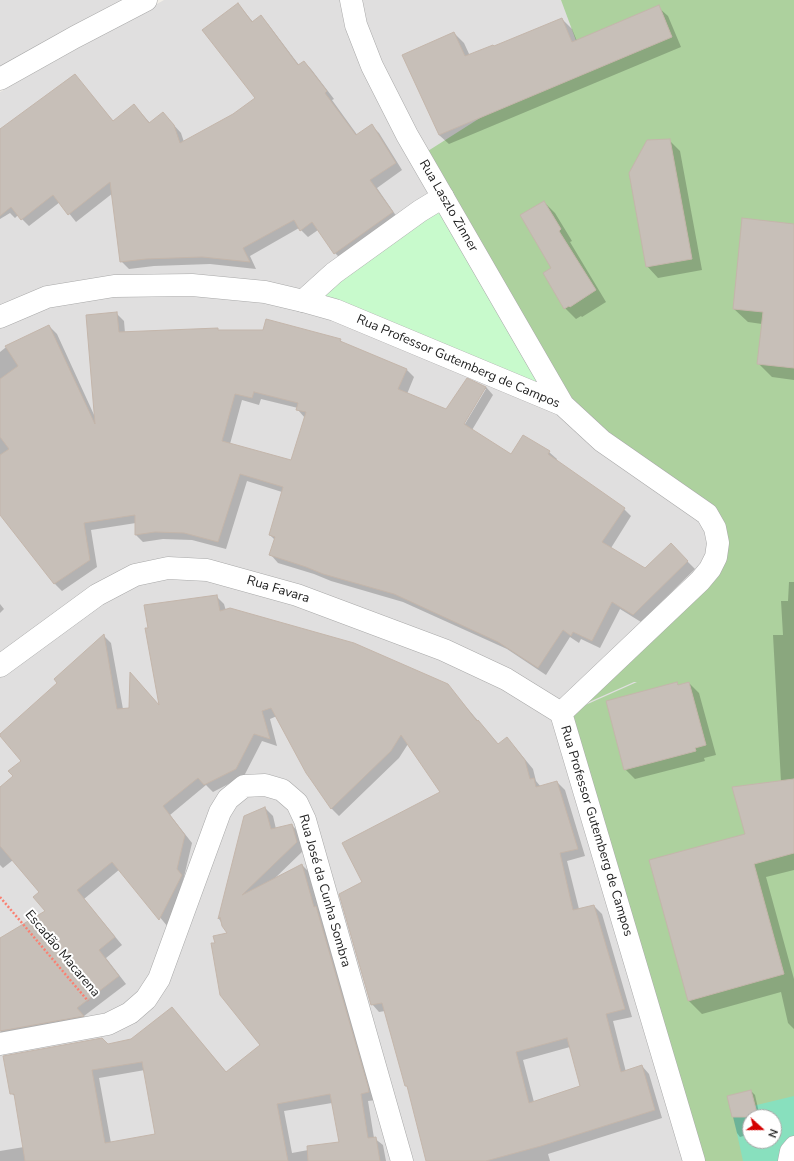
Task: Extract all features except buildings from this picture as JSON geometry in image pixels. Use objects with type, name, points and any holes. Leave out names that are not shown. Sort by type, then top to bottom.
[{"type":"street","points":[[0,79],[75,37],[146,0]]},
{"type":"street","name":"Rua Laszlo Zinner","points":[[351,0],[356,24],[372,66],[407,135],[563,405]]},
{"type":"street","points":[[303,301],[334,273],[420,211],[443,197]]},
{"type":"street","name":"Rua Professor Gutemberg de Campos","points":[[0,317],[47,298],[114,286],[192,285],[265,292],[303,301],[335,310],[563,405],[602,441],[707,514],[715,528],[718,543],[716,557],[710,569],[700,581],[561,713],[694,1161]]},
{"type":"street","name":"Rua Favara","points":[[0,666],[97,595],[135,575],[168,568],[207,570],[297,595],[444,650],[506,679],[561,713]]},
{"type":"street","name":"Rua José da Cunha Sombra","points":[[0,1044],[108,1024],[130,1013],[146,999],[160,979],[220,812],[228,799],[244,786],[265,785],[282,790],[297,803],[305,820],[402,1161]]},
{"type":"lane","points":[[787,1161],[789,1151],[794,1145]]},
{"type":"path","name":"Escadão Macarena","points":[[0,897],[108,1024]]},
{"type":"shaded area","points":[[0,0],[140,0],[0,75]]},
{"type":"shaded area","points":[[164,0],[794,0],[794,1161],[0,1161],[0,92]]},
{"type":"green space","points":[[561,0],[794,0],[794,1161],[699,1161],[572,711],[637,682],[571,710],[700,583],[716,527],[563,405],[420,156],[581,54]]},
{"type":"green space","points":[[441,203],[549,389],[310,300]]},
{"type":"green space","points":[[794,1096],[794,1161],[743,1161],[732,1111]]}]
